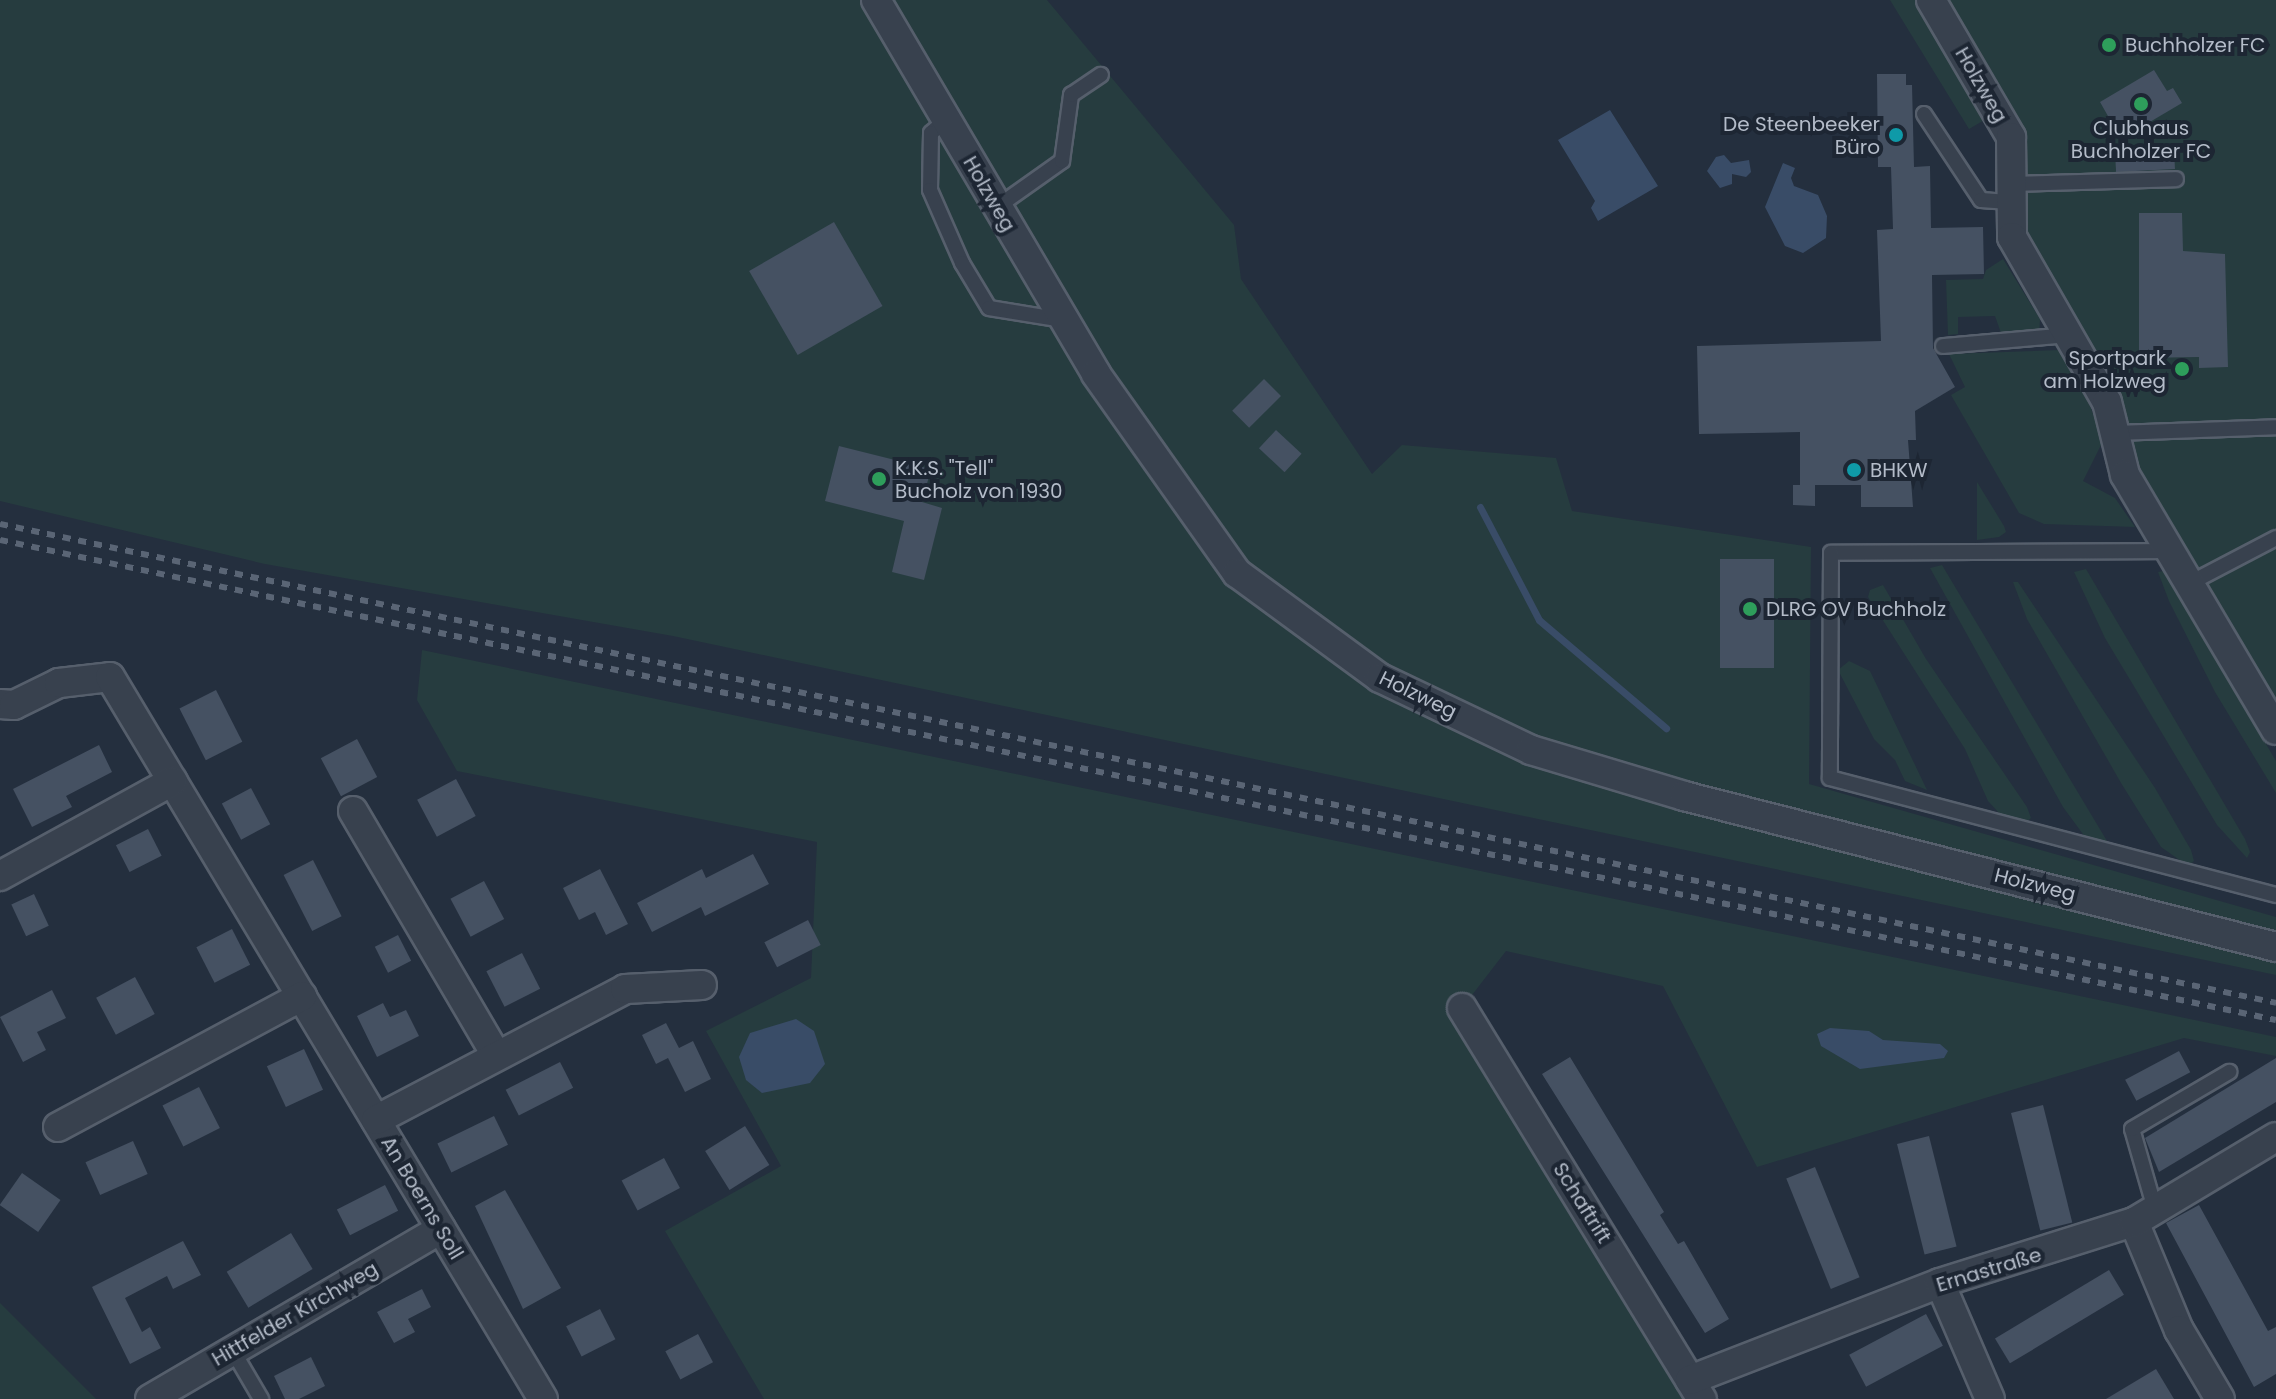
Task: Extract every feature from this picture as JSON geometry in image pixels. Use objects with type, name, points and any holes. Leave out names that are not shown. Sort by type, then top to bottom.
[{"type":"street","name":"Holzweg","points":[[876,0],[1063,320],[1237,573],[1380,678],[1531,750],[1668,791],[2276,947]]},
{"type":"street","name":"Holzweg","points":[[1931,0],[2011,137],[2012,237],[2107,402],[2125,475],[2174,551],[2276,730]]},
{"type":"street","name":"An Boerns Soll","points":[[0,704],[14,705],[59,683],[110,677],[543,1399]]},
{"type":"street","points":[[0,876],[173,781]]},
{"type":"street","points":[[353,811],[495,1053]]},
{"type":"street","points":[[376,1120],[495,1053],[625,989],[702,985]]},
{"type":"street","points":[[58,1127],[302,996]]},
{"type":"street","name":"Schaftrift","points":[[1462,1008],[1696,1390]]},
{"type":"street","name":"Ernastraße","points":[[1696,1390],[1940,1283],[2144,1215],[2276,1137]]},
{"type":"street","points":[[2144,1215],[2179,1330],[2220,1399]]},
{"type":"street","name":"Hittfelder Kirchweg","points":[[150,1399],[441,1229]]},
{"type":"street","points":[[1940,1283],[1990,1399]]},
{"type":"lane","points":[[997,207],[1062,161],[1071,95],[1101,75]]},
{"type":"lane","points":[[1924,114],[1981,200],[2011,193],[2176,179]]},
{"type":"lane","points":[[946,120],[931,133],[930,190],[962,263],[989,308],[1063,320]]},
{"type":"lane","points":[[1943,346],[2068,335]]},
{"type":"lane","points":[[2116,433],[2276,427]]},
{"type":"lane","points":[[2192,582],[2276,538]]},
{"type":"lane","points":[[2174,551],[1831,553],[1830,778],[2276,895]]},
{"type":"lane","points":[[2144,1215],[2132,1129],[2229,1072]]},
{"type":"lane","points":[[233,1351],[261,1399]]},
{"type":"green space","points":[[0,0],[1047,0],[1234,225],[1241,279],[1372,474],[1402,445],[1556,458],[1572,511],[1811,547],[1809,784],[2276,917],[2276,975],[673,636],[265,564],[0,501]]},
{"type":"green space","name":"Sportpark am Holzweg","points":[[1890,0],[2276,0],[2276,730],[2012,237],[1998,112],[1969,129]]},
{"type":"green space","points":[[2003,259],[2040,319],[2039,336],[2001,333],[1995,316],[1958,317],[1958,334],[1948,335],[1946,280],[1983,279],[1986,270]]},
{"type":"green space","points":[[2060,350],[2085,392],[2103,441],[2083,481],[2115,498],[2135,527],[2044,524],[2019,513],[1951,395],[1965,387],[1949,354]]},
{"type":"green space","points":[[1977,482],[2004,526],[2006,532],[1999,537],[1977,540]]},
{"type":"green space","points":[[1942,565],[2110,846],[2088,841],[2063,807],[1930,568]]},
{"type":"green space","points":[[2086,569],[2245,839],[2250,852],[2247,858],[2217,825],[2105,638],[2074,572]]},
{"type":"green space","points":[[2164,571],[2276,761],[2276,793],[2215,692],[2169,601],[2158,572]]},
{"type":"green space","points":[[2013,582],[2018,582],[2155,788],[2191,850],[2194,861],[2188,866],[2161,847],[2121,783],[2027,619]]},
{"type":"green space","points":[[1883,585],[1926,659],[2027,807],[2031,818],[2026,822],[2016,823],[2000,814],[1988,801],[1965,749],[1868,597],[1870,590]]},
{"type":"green space","points":[[422,650],[2276,1037],[2276,1056],[2184,1038],[1757,1167],[1663,986],[1506,951],[1462,1008],[1702,1399],[764,1399],[665,1231],[781,1166],[706,1031],[811,978],[817,842],[457,771],[417,700]]},
{"type":"green space","points":[[1849,661],[1870,671],[1927,790],[1905,781],[1895,760],[1874,739],[1838,670]]},
{"type":"green space","points":[[0,1303],[96,1399],[0,1399]]},
{"type":"water","points":[[1610,110],[1658,186],[1598,221],[1591,208],[1595,201],[1558,140]]},
{"type":"water","points":[[1724,155],[1731,163],[1749,160],[1751,172],[1746,177],[1732,174],[1732,184],[1720,188],[1707,171],[1716,157]]},
{"type":"water","points":[[1783,163],[1795,168],[1791,178],[1794,186],[1818,195],[1827,216],[1826,238],[1803,253],[1785,246],[1765,207]]},
{"type":"water","points":[[796,1019],[814,1031],[825,1064],[810,1083],[762,1093],[746,1080],[739,1057],[750,1033]]},
{"type":"water","points":[[1830,1028],[1869,1031],[1883,1040],[1940,1044],[1948,1051],[1944,1058],[1860,1069],[1821,1046],[1817,1034]]},
{"type":"building","name":"Clubhaus Buchholzer FC","points":[[2154,70],[2167,91],[2173,88],[2182,103],[2121,139],[2100,102]]},
{"type":"building","points":[[1877,74],[1906,74],[1906,85],[1912,85],[1914,167],[1930,166],[1931,228],[1983,227],[1984,274],[1932,275],[1933,348],[1955,387],[1915,411],[1916,440],[1908,440],[1913,507],[1861,507],[1861,485],[1815,485],[1815,506],[1793,505],[1793,485],[1800,485],[1800,432],[1699,434],[1697,346],[1881,341],[1877,230],[1893,229],[1891,167],[1878,167]]},
{"type":"building","points":[[2174,150],[2175,169],[2116,172],[2115,153]]},
{"type":"building","points":[[2139,213],[2182,213],[2183,251],[2225,254],[2228,367],[2199,368],[2199,357],[2139,358]]},
{"type":"building","points":[[834,222],[882,306],[798,355],[749,271]]},
{"type":"building","points":[[1264,379],[1281,396],[1249,428],[1232,411]]},
{"type":"building","points":[[1276,430],[1302,454],[1285,472],[1259,448]]},
{"type":"building","points":[[839,446],[931,469],[922,502],[942,508],[924,580],[892,572],[904,521],[825,501]]},
{"type":"building","points":[[1720,559],[1774,559],[1774,668],[1720,668]]},
{"type":"building","points":[[216,690],[242,742],[206,760],[179,709]]},
{"type":"building","points":[[357,739],[377,777],[341,796],[321,758]]},
{"type":"building","points":[[99,745],[112,772],[66,796],[72,807],[32,827],[13,789]]},
{"type":"building","points":[[456,779],[476,816],[437,837],[417,800]]},
{"type":"building","points":[[251,788],[270,824],[241,840],[222,803]]},
{"type":"building","points":[[148,829],[162,856],[130,872],[116,845]]},
{"type":"building","points":[[753,854],[769,884],[705,916],[701,907],[652,932],[637,903],[702,869],[706,878]]},
{"type":"building","points":[[313,860],[342,916],[312,931],[284,875]]},
{"type":"building","points":[[600,869],[628,924],[606,935],[595,912],[579,920],[563,888]]},
{"type":"building","points":[[484,881],[504,919],[471,937],[450,899]]},
{"type":"building","points":[[34,894],[49,926],[26,936],[11,905]]},
{"type":"building","points":[[808,920],[821,945],[777,967],[764,942]]},
{"type":"building","points":[[232,929],[250,965],[215,983],[196,947]]},
{"type":"building","points":[[398,935],[411,961],[388,973],[375,947]]},
{"type":"building","points":[[522,953],[540,989],[505,1007],[486,971]]},
{"type":"building","points":[[135,977],[155,1014],[116,1035],[96,998]]},
{"type":"building","points":[[52,990],[66,1018],[37,1032],[46,1050],[23,1062],[0,1017]]},
{"type":"building","points":[[383,1003],[390,1017],[406,1010],[419,1036],[377,1057],[357,1016]]},
{"type":"building","points":[[666,1023],[679,1048],[693,1041],[711,1079],[685,1092],[668,1058],[656,1064],[642,1035]]},
{"type":"building","points":[[304,1049],[323,1090],[286,1107],[267,1066]]},
{"type":"building","points":[[2179,1051],[2190,1072],[2136,1101],[2125,1080]]},
{"type":"building","points":[[1570,1057],[1664,1212],[1660,1215],[1678,1244],[1684,1241],[1729,1319],[1705,1333],[1542,1074]]},
{"type":"building","points":[[2276,1058],[2276,1102],[2159,1172],[2145,1138]]},
{"type":"building","points":[[560,1062],[573,1088],[519,1116],[506,1090]]},
{"type":"building","points":[[199,1087],[220,1128],[183,1147],[162,1106]]},
{"type":"building","points":[[2043,1105],[2072,1222],[2040,1230],[2011,1113]]},
{"type":"building","points":[[494,1116],[508,1145],[451,1172],[437,1144]]},
{"type":"building","points":[[745,1126],[769,1165],[730,1190],[705,1151]]},
{"type":"building","points":[[1929,1136],[1957,1247],[1925,1255],[1897,1144]]},
{"type":"building","points":[[133,1141],[148,1174],[100,1195],[85,1162]]},
{"type":"building","points":[[664,1158],[680,1188],[638,1211],[622,1181]]},
{"type":"building","points":[[1815,1167],[1860,1277],[1831,1289],[1786,1179]]},
{"type":"building","points":[[22,1173],[61,1200],[38,1232],[0,1205]]},
{"type":"building","points":[[385,1185],[398,1211],[350,1235],[337,1210]]},
{"type":"building","points":[[505,1190],[561,1288],[523,1309],[475,1206]]},
{"type":"building","points":[[2199,1205],[2268,1331],[2276,1327],[2276,1374],[2254,1387],[2166,1223]]},
{"type":"building","points":[[291,1233],[313,1269],[248,1308],[227,1272]]},
{"type":"building","points":[[183,1241],[201,1275],[173,1289],[167,1276],[125,1298],[142,1332],[150,1327],[161,1348],[130,1364],[92,1287]]},
{"type":"building","points":[[2109,1270],[2124,1295],[2010,1363],[1995,1339]]},
{"type":"building","points":[[422,1289],[431,1307],[408,1319],[415,1332],[394,1343],[377,1312]]},
{"type":"building","points":[[600,1309],[615,1339],[582,1357],[566,1326]]},
{"type":"building","points":[[1926,1314],[1943,1346],[1866,1387],[1849,1355]]},
{"type":"building","points":[[698,1334],[713,1362],[680,1380],[665,1351]]},
{"type":"building","points":[[311,1357],[325,1386],[299,1399],[285,1399],[274,1376]]},
{"type":"building","points":[[2156,1369],[2174,1399],[2106,1399]]},
{"type":"waterway","points":[[1480,507],[1539,620],[1666,728]]},
{"type":"railway","points":[[0,524],[2276,1003]]},
{"type":"railway","points":[[0,540],[2276,1020]]},
{"type":"place","name":"Buchholzer FC","points":[[2109,45]]},
{"type":"place","name":"Clubhaus Buchholzer FC","points":[[2141,104]]},
{"type":"place","name":"De Steenbeeker Büro","points":[[1896,135]]},
{"type":"place","name":"Sportpark am Holzweg","points":[[2182,369]]},
{"type":"place","name":"BHKW","points":[[1854,470]]},
{"type":"place","name":"K.K.S. \"Tell\" Bucholz von 1930","points":[[879,479]]},
{"type":"place","name":"DLRG OV Buchholz","points":[[1750,609]]}]
